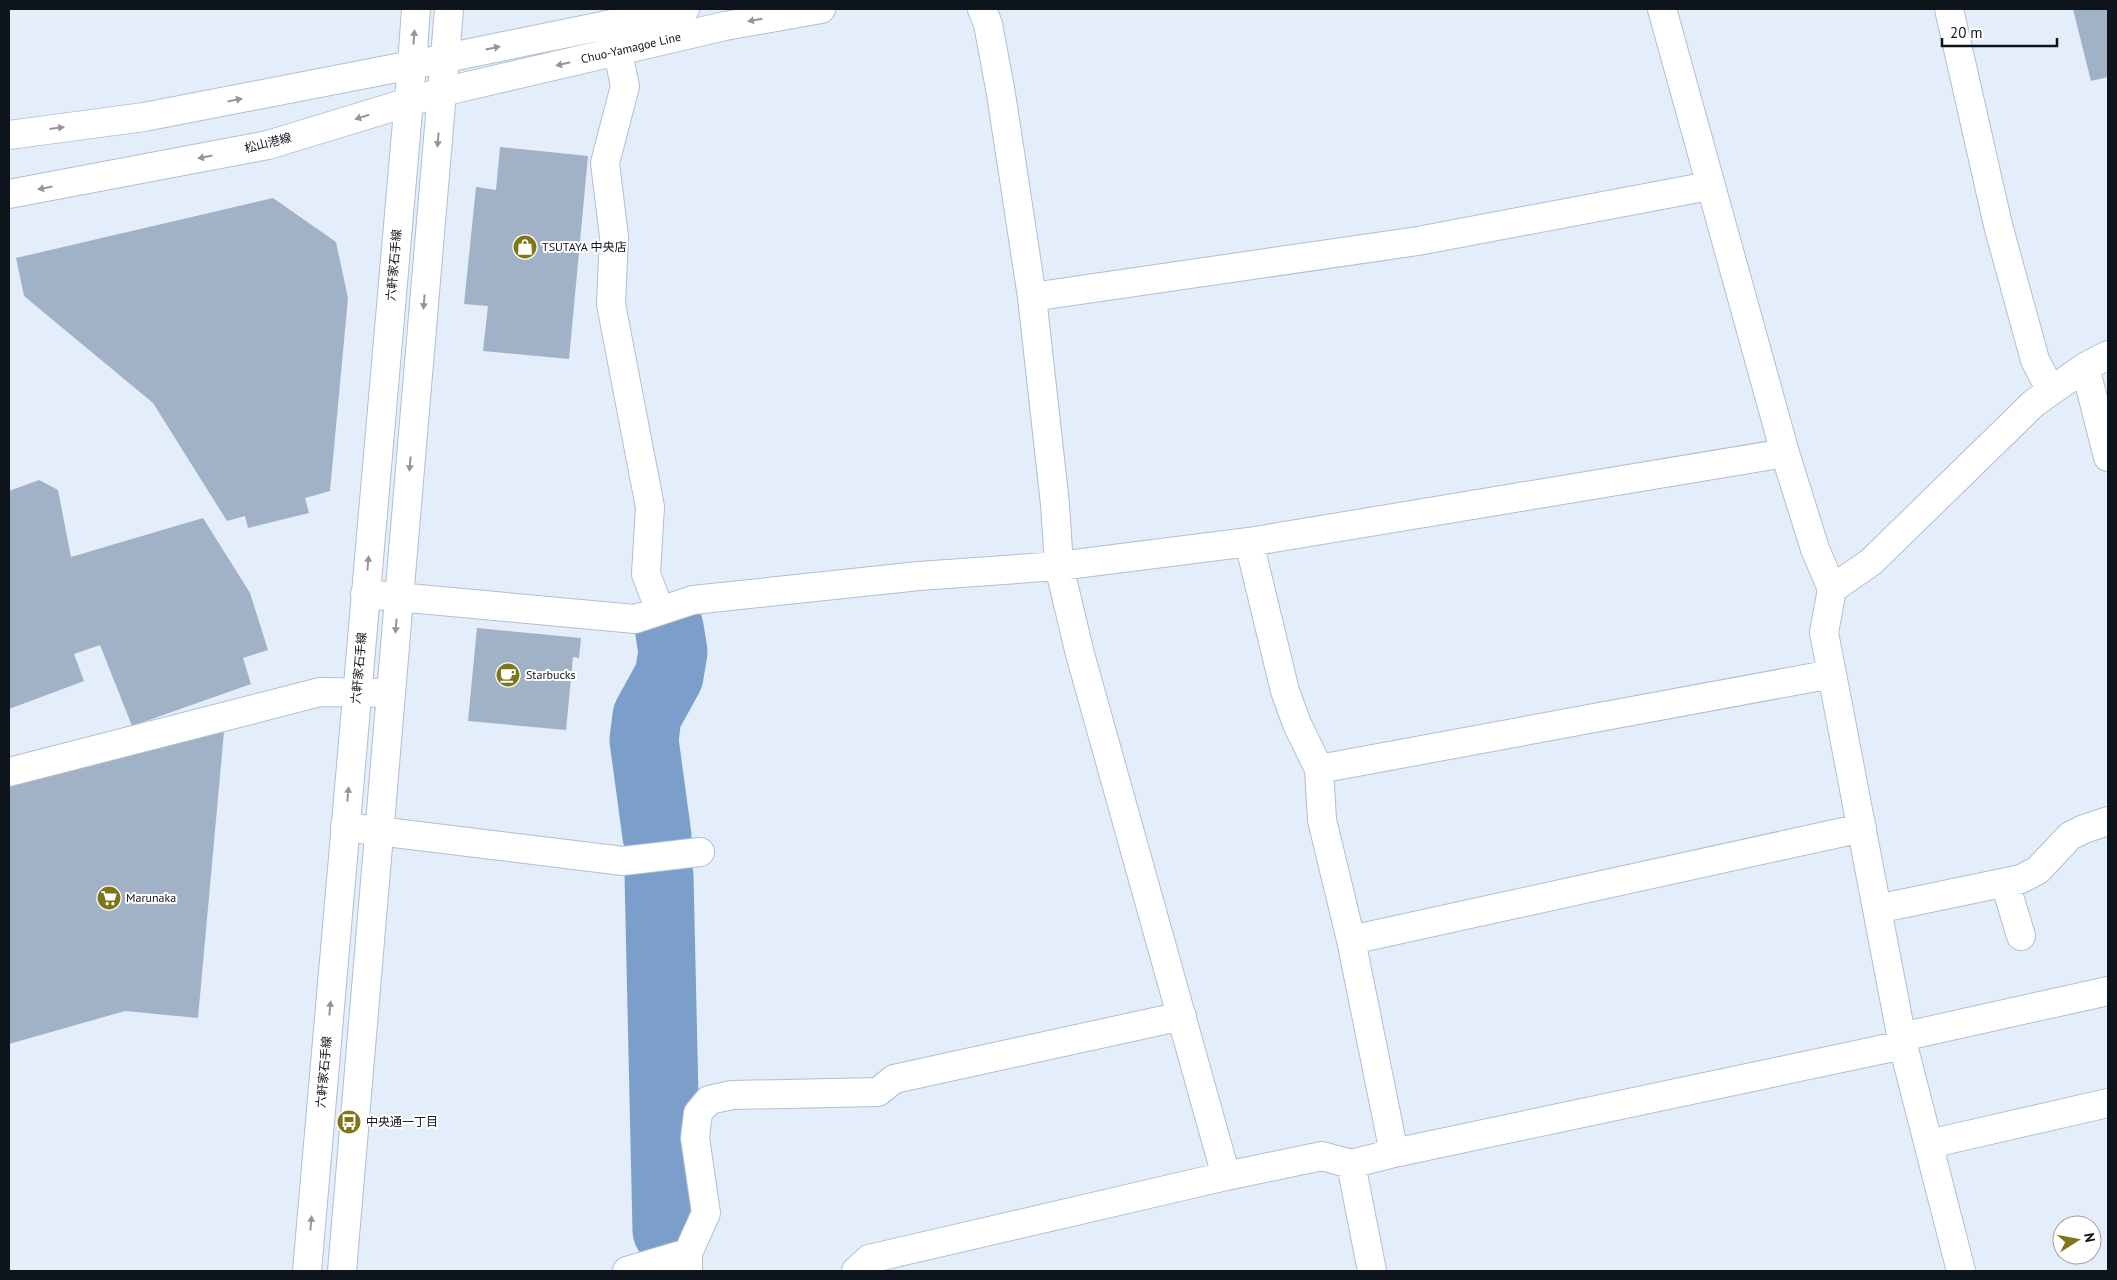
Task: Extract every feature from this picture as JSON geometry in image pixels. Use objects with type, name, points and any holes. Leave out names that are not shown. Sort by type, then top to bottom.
[{"type":"street","points":[[412,65],[416,9]]},
{"type":"street","points":[[342,1271],[449,9]]},
{"type":"street","points":[[9,135],[144,117],[685,9]]},
{"type":"street","name":"Chuo-Yamagoe Line","points":[[442,92],[725,26],[821,9]]},
{"type":"street","points":[[982,9],[988,24],[1001,94],[1032,297],[1055,504],[1059,566],[1080,654],[1226,1176]]},
{"type":"street","points":[[1662,9],[1709,186],[1785,453],[1815,549],[1832,589],[1824,633],[1902,1041],[1961,1271]]},
{"type":"street","points":[[1949,9],[1998,225],[2036,360],[2051,391]]},
{"type":"street","points":[[612,24],[625,86],[605,163],[614,237],[611,304],[650,507],[646,574],[660,611]]},
{"type":"street","name":"六軒家石手線","points":[[307,1271],[412,65]]},
{"type":"street","name":"松山港線","points":[[9,191],[268,145],[442,92]]},
{"type":"street","points":[[1032,297],[1418,241],[1709,186]]},
{"type":"street","points":[[1832,589],[1871,562],[2034,403],[2097,361],[2108,457]]},
{"type":"street","points":[[365,594],[635,619],[693,600],[919,576],[1059,566],[1249,542],[1785,453]]},
{"type":"street","points":[[1249,542],[1285,691],[1297,724],[1319,769],[1322,820],[1351,940],[1394,1153]]},
{"type":"street","points":[[1319,769],[1832,674]]},
{"type":"street","points":[[9,772],[320,692],[391,693]]},
{"type":"street","points":[[1877,909],[2005,883],[2021,878],[2038,870],[2070,836],[2108,821]]},
{"type":"street","points":[[345,827],[623,861],[700,852]]},
{"type":"street","points":[[1351,940],[1862,828]]},
{"type":"street","points":[[2005,883],[2021,936]]},
{"type":"street","points":[[856,1271],[869,1259],[1226,1176],[1322,1156],[1351,1164],[1902,1041],[2108,991]]},
{"type":"street","points":[[627,1271],[688,1262],[706,1213],[695,1138],[698,1114],[709,1100],[732,1096],[878,1092],[894,1079],[1182,1016]]},
{"type":"street","points":[[1929,1144],[2108,1103]]},
{"type":"street","points":[[1351,1164],[1372,1271]]},
{"type":"building","points":[[2073,9],[2108,9],[2108,77],[2091,81]]},
{"type":"building","name":"TSUTAYA 中央店","points":[[500,147],[588,156],[569,359],[483,351],[488,306],[464,304],[476,187],[496,190]]},
{"type":"building","points":[[273,198],[336,242],[348,298],[330,491],[305,498],[309,513],[248,528],[245,516],[227,521],[153,403],[24,296],[16,258]]},
{"type":"building","points":[[39,480],[58,490],[71,557],[203,518],[250,593],[268,650],[243,658],[251,684],[132,726],[100,645],[74,654],[84,681],[9,709],[9,491]]},
{"type":"building","points":[[477,628],[581,638],[579,658],[573,657],[566,730],[468,721]]},
{"type":"building","name":"Marunaka","points":[[224,732],[198,1018],[125,1011],[9,1044],[9,785]]},
{"type":"waterway","points":[[657,836],[644,740],[647,716],[669,676],[673,652],[669,627]]},
{"type":"waterway","points":[[659,875],[667,1231]]},
{"type":"place","name":"TSUTAYA 中央店","points":[[525,247]]},
{"type":"place","name":"Starbucks","points":[[508,675]]},
{"type":"place","name":"Marunaka","points":[[109,898]]},
{"type":"place","name":"中央通一丁目","points":[[349,1122]]}]
